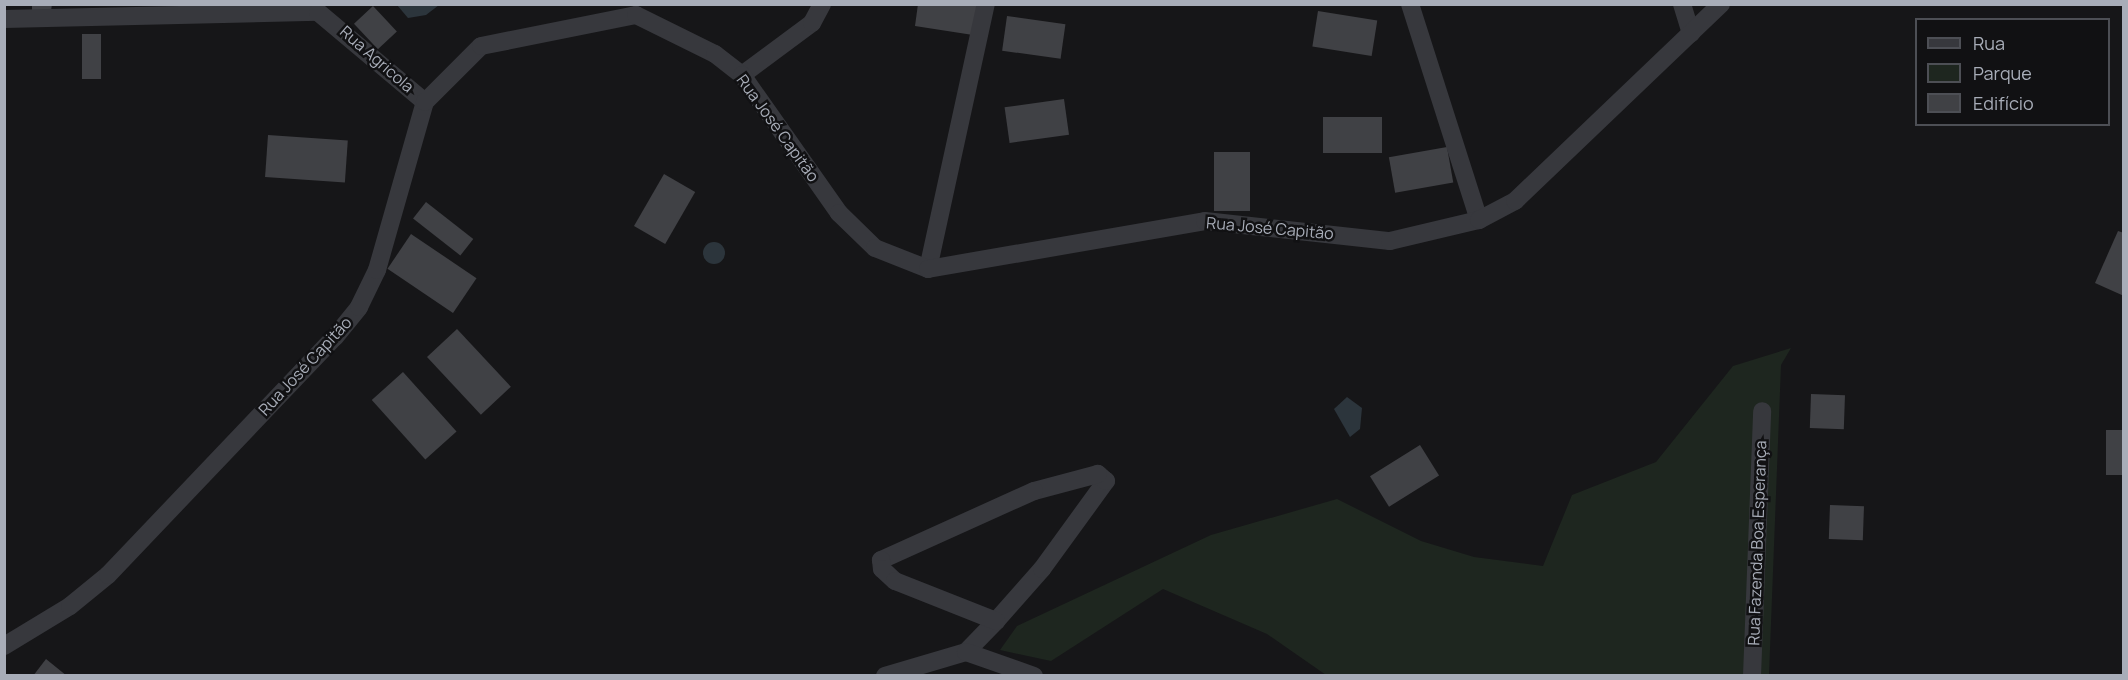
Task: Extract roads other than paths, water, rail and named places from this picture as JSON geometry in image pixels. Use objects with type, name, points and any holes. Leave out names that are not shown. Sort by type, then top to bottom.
[{"type":"street","points":[[742,75],[812,23],[822,4]]},
{"type":"street","points":[[928,269],[986,4]]},
{"type":"street","points":[[1410,4],[1479,220]]},
{"type":"street","points":[[1682,4],[1691,34]]},
{"type":"street","name":"Rua José Capitão","points":[[4,646],[70,606],[108,575],[359,307],[377,270],[425,102],[481,46],[633,10],[715,54],[742,75],[839,213],[875,248],[928,269],[1205,221],[1390,242],[1479,220],[1515,201],[1722,4]]},
{"type":"street","name":"Rua Agricola","points":[[4,18],[315,8],[425,102]]},
{"type":"street","name":"Rua Fazenda Boa Esperança","points":[[1752,675],[1762,411]]},
{"type":"street","points":[[885,675],[966,652],[996,621],[1042,569],[1106,481],[1098,474],[1034,490],[881,560],[882,569],[896,581],[996,621]]},
{"type":"street","points":[[966,652],[1034,675]]}]
